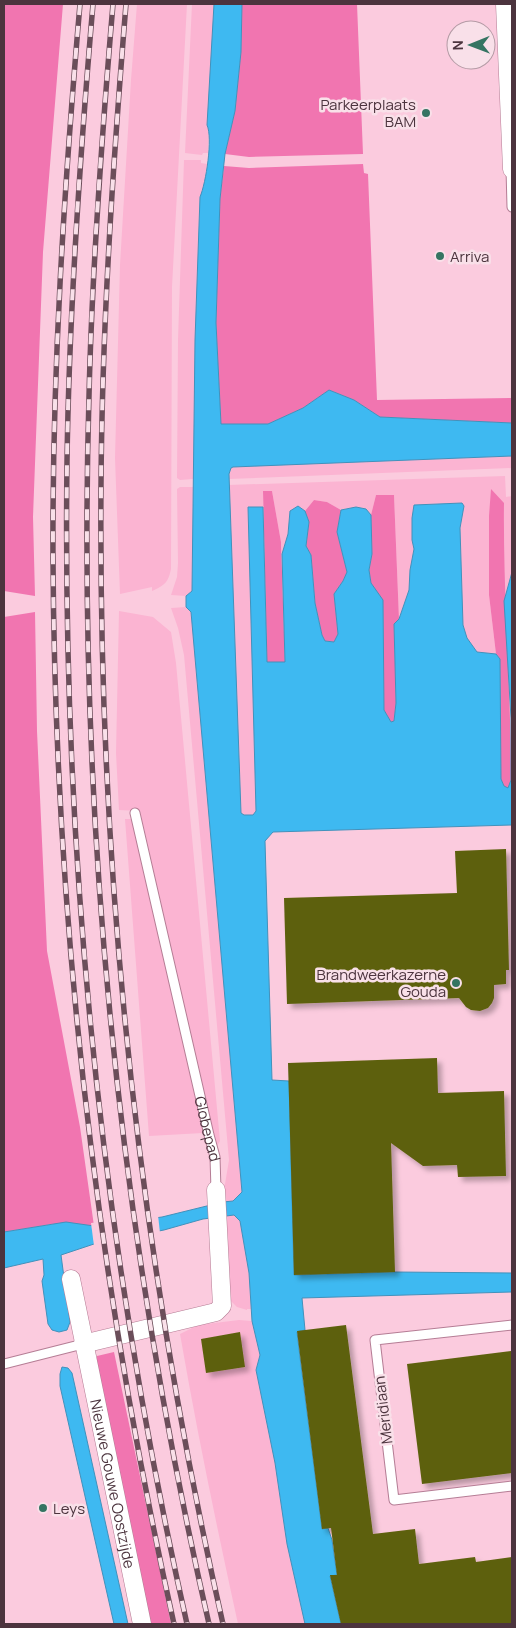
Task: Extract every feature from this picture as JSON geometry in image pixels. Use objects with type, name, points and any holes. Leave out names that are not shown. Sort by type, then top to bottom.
[{"type":"street","points":[[505,4],[512,169]]},
{"type":"street","name":"Globepad","points":[[83,1344],[216,1312],[222,1306],[216,1194]]},
{"type":"street","name":"Nieuwe Gouwe Oostzijde","points":[[71,1280],[142,1624]]},
{"type":"lane","points":[[512,169],[512,207]]},
{"type":"lane","name":"Globepad","points":[[135,812],[208,1135],[215,1156],[216,1194]]},
{"type":"lane","name":"Meridiaan","points":[[512,1325],[375,1340],[394,1500],[512,1486]]},
{"type":"lane","points":[[4,1364],[83,1344]]},
{"type":"shaded area","points":[[4,4],[63,4],[43,252],[33,517],[35,596],[4,591]]},
{"type":"shaded area","points":[[137,4],[187,4],[172,287],[171,569],[167,581],[152,591],[152,587],[120,594],[115,458],[120,265]]},
{"type":"shaded area","points":[[192,4],[214,4],[208,153],[203,153],[202,155],[185,153]]},
{"type":"shaded area","points":[[242,4],[357,4],[363,154],[249,157],[225,154],[235,110],[241,52]]},
{"type":"shaded area","points":[[184,160],[201,160],[201,163],[207,164],[204,187],[200,197],[193,479],[180,480],[177,478],[178,340]]},
{"type":"shaded area","points":[[363,164],[364,173],[368,174],[377,400],[512,398],[512,423],[380,417],[354,400],[329,390],[303,408],[268,424],[221,424],[216,323],[220,199],[224,166],[249,168]]},
{"type":"shaded area","points":[[512,456],[512,468],[228,479],[233,467]]},
{"type":"shaded area","points":[[505,476],[506,497],[512,496],[512,572],[504,601],[504,503],[489,516],[489,595],[496,654],[477,652],[467,638],[463,625],[460,528],[464,506],[462,503],[414,505],[412,540],[414,549],[409,590],[399,619],[394,495],[376,495],[371,515],[366,509],[348,508],[341,510],[327,502],[314,500],[305,511],[298,506],[290,511],[288,534],[282,554],[272,491],[263,491],[263,507],[248,507],[256,811],[253,815],[241,813],[228,485]]},
{"type":"shaded area","points":[[180,487],[193,487],[192,591],[186,596],[171,595],[177,577],[177,489]]},
{"type":"shaded area","points":[[491,489],[504,503],[511,745],[511,780],[508,789],[504,786],[501,779],[500,659],[496,654],[489,595]]},
{"type":"shaded area","points":[[263,491],[272,491],[281,542],[285,663],[267,662]]},
{"type":"shaded area","points":[[376,495],[394,495],[399,619],[394,624],[396,703],[394,721],[391,722],[384,710],[383,601],[371,583],[369,570],[372,554],[371,515]]},
{"type":"shaded area","points":[[314,500],[327,502],[341,510],[337,532],[347,572],[334,594],[338,634],[334,642],[325,641],[322,635],[315,603],[311,555],[306,546],[309,522],[305,511]]},
{"type":"shaded area","points":[[186,607],[191,611],[242,1192],[233,1201],[223,1202],[220,1193],[225,1184],[229,1160],[184,655],[171,608]]},
{"type":"shaded area","points":[[119,611],[153,617],[171,632],[176,663],[220,1141],[216,1148],[140,811],[119,810],[116,753]]},
{"type":"shaded area","points":[[35,612],[37,731],[47,951],[80,1127],[94,1226],[53,1224],[4,1232],[4,617]]},
{"type":"shaded area","points":[[125,819],[133,819],[203,1133],[149,1136]]},
{"type":"shaded area","points":[[234,1215],[240,1221],[249,1273],[251,1309],[247,1310],[237,1307],[230,1300],[223,1216]]},
{"type":"shaded area","points":[[239,1320],[252,1321],[260,1355],[256,1370],[275,1463],[287,1544],[305,1624],[238,1624],[230,1588],[200,1444],[180,1334],[198,1325]]},
{"type":"shaded area","points":[[114,1352],[171,1624],[146,1624],[96,1367],[97,1356]]},
{"type":"water","points":[[214,4],[242,4],[241,52],[235,111],[225,154],[220,199],[216,323],[221,424],[268,424],[303,408],[329,390],[354,400],[380,417],[512,423],[512,456],[233,467],[229,474],[241,813],[244,815],[253,815],[256,811],[248,507],[263,507],[267,662],[285,662],[282,554],[288,534],[290,511],[298,506],[305,511],[309,522],[306,546],[311,555],[315,603],[322,635],[325,641],[334,642],[338,634],[334,594],[347,572],[337,532],[341,510],[356,507],[366,509],[371,515],[372,554],[369,570],[371,583],[383,600],[384,710],[391,722],[394,721],[396,703],[394,624],[399,619],[409,590],[414,549],[412,518],[414,505],[462,503],[464,506],[460,528],[463,625],[467,638],[477,652],[496,654],[500,659],[501,779],[504,786],[508,788],[511,780],[511,718],[504,601],[512,572],[512,825],[273,832],[265,841],[272,1080],[289,1081],[294,1275],[395,1272],[512,1273],[512,1292],[302,1298],[305,1330],[297,1332],[322,1529],[328,1528],[332,1540],[337,1575],[330,1576],[341,1624],[305,1624],[287,1544],[275,1463],[256,1370],[260,1355],[252,1321],[249,1273],[240,1221],[234,1215],[203,1219],[164,1230],[97,1243],[61,1255],[70,1322],[67,1330],[59,1332],[52,1330],[48,1324],[42,1281],[44,1275],[43,1259],[4,1268],[4,1232],[66,1222],[94,1226],[162,1217],[233,1201],[242,1192],[191,612],[186,607],[186,596],[192,591],[195,340],[200,197],[209,150],[209,131],[207,125]]},
{"type":"water","points":[[62,1367],[68,1368],[72,1373],[128,1624],[114,1624],[60,1386]]},
{"type":"pier","points":[[158,1215],[160,1233],[94,1246],[91,1223]]},
{"type":"building","points":[[506,849],[509,970],[506,970],[506,984],[494,985],[494,998],[488,1008],[480,1011],[471,1010],[459,998],[287,1004],[284,898],[457,893],[455,851]]},
{"type":"building","points":[[437,1058],[438,1093],[504,1091],[506,1176],[458,1177],[457,1165],[423,1166],[391,1143],[395,1272],[294,1275],[288,1063]]},
{"type":"building","points":[[346,1325],[373,1534],[415,1529],[419,1564],[475,1557],[476,1562],[512,1557],[512,1624],[341,1624],[330,1575],[337,1575],[331,1528],[322,1529],[297,1331]]},
{"type":"building","points":[[240,1332],[245,1367],[206,1373],[201,1339]]},
{"type":"building","points":[[511,1351],[512,1473],[422,1484],[407,1364]]},
{"type":"railway","points":[[80,4],[60,282],[53,490],[56,694],[62,828],[72,962],[85,1095],[102,1228],[122,1361],[146,1493],[174,1624]]},
{"type":"railway","points":[[93,4],[76,233],[70,347],[67,462],[67,608],[72,755],[80,901],[93,1046],[110,1192],[131,1337],[157,1481],[187,1624]]},
{"type":"railway","points":[[113,4],[98,200],[89,396],[87,551],[90,705],[97,860],[110,1014],[127,1168],[150,1321],[177,1473],[209,1624]]},
{"type":"railway","points":[[126,4],[109,245],[102,426],[102,630],[107,773],[116,916],[129,1059],[146,1201],[168,1343],[193,1484],[223,1624]]},
{"type":"place","name":"Parkeerplaats BAM","points":[[426,113]]},
{"type":"place","name":"Arriva","points":[[440,256]]},
{"type":"place","name":"Brandweerkazerne Gouda","points":[[456,983]]},
{"type":"place","name":"Leys","points":[[43,1508]]}]
